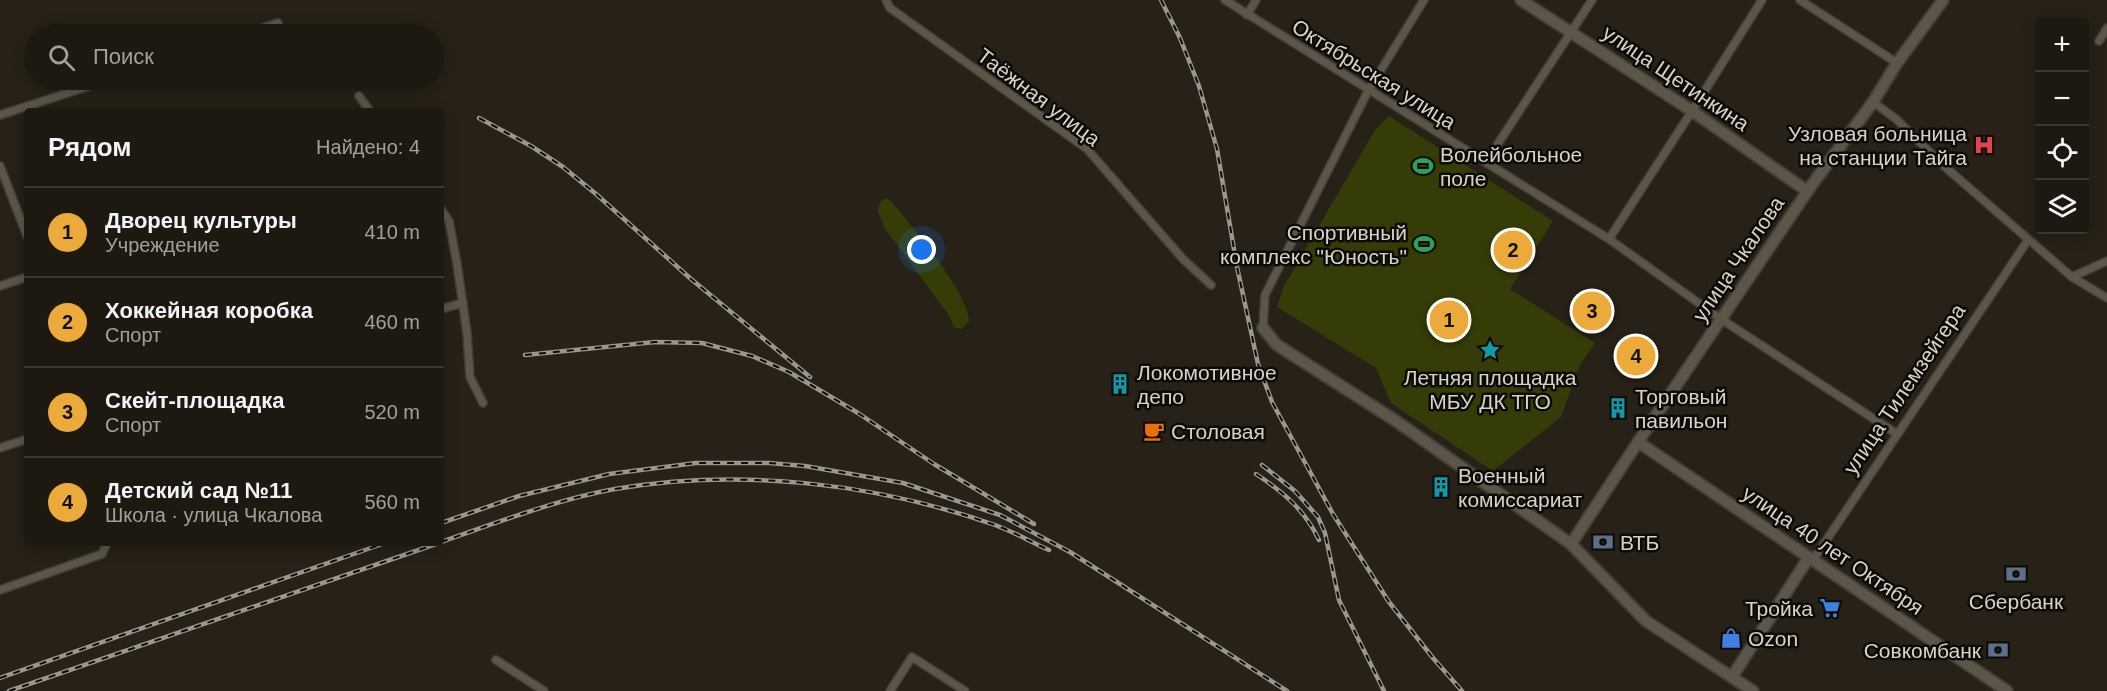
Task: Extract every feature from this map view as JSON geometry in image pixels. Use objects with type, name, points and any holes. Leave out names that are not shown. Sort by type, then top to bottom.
[{"type":"street","name":"Таёжная улица","points":[[886,0],[890,8],[1087,149],[1183,259],[1211,285]]},
{"type":"street","name":"Октябрьская улица","points":[[1225,0],[1609,239],[1721,319],[1897,434]]},
{"type":"street","points":[[1247,15],[1256,0]]},
{"type":"street","points":[[1424,0],[1368,91],[1265,296],[1263,328],[1277,345],[1396,421],[1570,544],[1646,621],[1753,691]]},
{"type":"street","name":"улица Щетинкина","points":[[1521,0],[1692,111],[1808,191]]},
{"type":"street","points":[[1486,162],[1592,0]]},
{"type":"street","points":[[1609,239],[1761,0]]},
{"type":"street","points":[[1800,0],[1897,63]]},
{"type":"street","name":"улица Чкалова","points":[[1570,544],[1808,191],[1943,0]]},
{"type":"street","points":[[2099,41],[2107,28]]},
{"type":"street","points":[[0,115],[77,90]]},
{"type":"street","points":[[359,96],[368,108]]},
{"type":"street","points":[[1873,102],[1896,119],[1944,166],[2072,277],[2107,298]]},
{"type":"street","points":[[0,165],[24,228]]},
{"type":"street","points":[[444,214],[449,221],[463,303],[470,377],[483,403]]},
{"type":"street","name":"улица Тилемзейгера","points":[[1732,678],[2028,240]]},
{"type":"street","points":[[2072,277],[2107,261]]},
{"type":"street","points":[[0,286],[24,278]]},
{"type":"street","points":[[444,308],[463,303]]},
{"type":"street","points":[[0,448],[24,439]]},
{"type":"street","name":"улица 40 лет Октября","points":[[1638,442],[2007,691]]},
{"type":"street","points":[[0,590],[102,554],[106,546]]},
{"type":"street","points":[[890,691],[912,657],[965,691]]},
{"type":"street","points":[[496,660],[544,691]]},
{"type":"green space","points":[[1389,116],[1553,221],[1510,289],[1595,343],[1579,367],[1561,417],[1493,471],[1391,403],[1376,368],[1277,307],[1284,286],[1375,130]]},
{"type":"green space","points":[[886,198],[892,202],[925,243],[959,294],[969,321],[961,329],[954,327],[949,315],[885,229],[878,211],[880,202]]},
{"type":"railway","points":[[1161,0],[1180,38],[1199,86],[1217,149],[1237,267],[1258,364],[1272,402],[1333,514],[1389,602],[1462,691]]},
{"type":"railway","points":[[479,118],[531,146],[563,167],[691,279],[810,377]]},
{"type":"railway","points":[[525,355],[655,342],[702,343],[752,356],[789,372],[858,413],[934,464],[1034,524]]},
{"type":"railway","points":[[444,522],[519,496],[609,474],[696,463],[769,463],[805,466],[903,483],[1000,515],[1070,552],[1287,691]]},
{"type":"railway","points":[[1262,465],[1295,491],[1318,517],[1325,533],[1339,600],[1384,691]]},
{"type":"railway","points":[[1256,474],[1292,502],[1307,520],[1319,540]]},
{"type":"railway","points":[[444,541],[549,505],[593,493],[663,483],[759,480],[807,483],[903,499],[995,525],[1049,550]]},
{"type":"railway","points":[[0,678],[376,546]]},
{"type":"railway","points":[[9,691],[430,546]]},
{"type":"place","name":"Узловая больница на станции Тайга","points":[[1984,145]]},
{"type":"place","name":"Волейбольное поле","points":[[1423,166]]},
{"type":"place","name":"Спортивный комплекс \"Юность\"","points":[[1424,244]]},
{"type":"place","name":"Хоккейная коробка","points":[[1513,250]]},
{"type":"place","name":"Скейт-площадка","points":[[1592,311]]},
{"type":"place","name":"Дворец культуры","points":[[1449,320]]},
{"type":"place","name":"Летняя площадка МБУ ДК ТГО","points":[[1490,350]]},
{"type":"place","name":"Детский сад №11","points":[[1636,356]]},
{"type":"place","name":"Локомотивное депо","points":[[1120,384]]},
{"type":"place","name":"Торговый павильон","points":[[1618,408]]},
{"type":"place","name":"Столовая","points":[[1154,431]]},
{"type":"place","name":"Военный комиссариат","points":[[1441,487]]},
{"type":"place","name":"ВТБ","points":[[1603,542]]},
{"type":"place","name":"Сбербанк","points":[[2016,574]]},
{"type":"place","name":"Тройка","points":[[1830,608]]},
{"type":"place","name":"Ozon","points":[[1731,638]]},
{"type":"place","name":"Совкомбанк","points":[[1998,650]]}]
